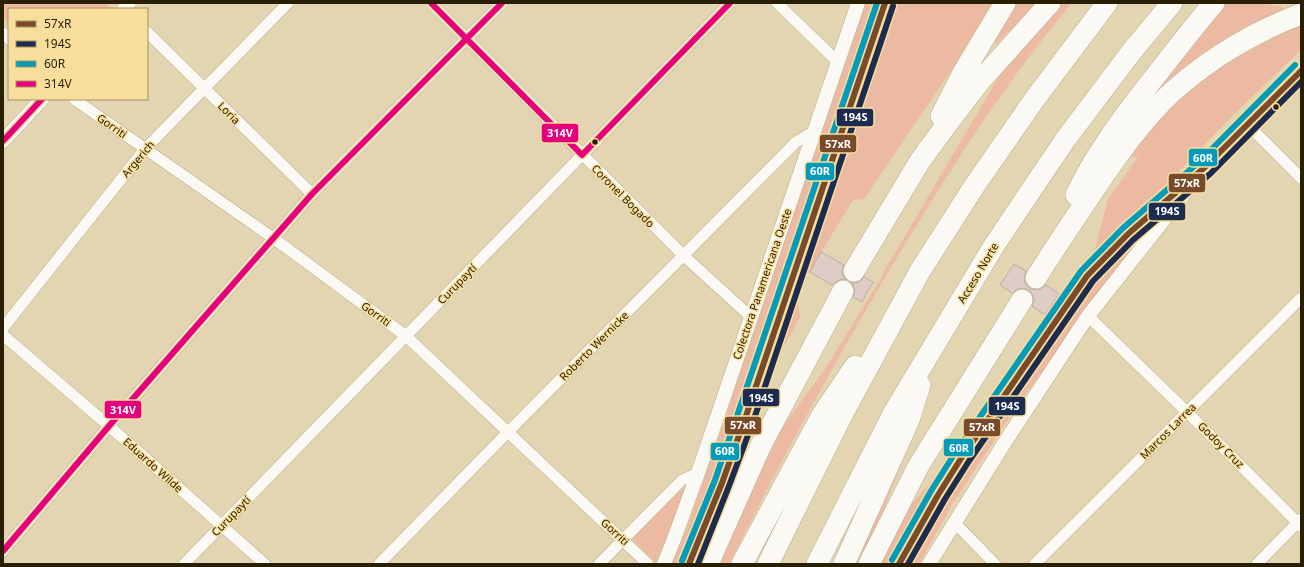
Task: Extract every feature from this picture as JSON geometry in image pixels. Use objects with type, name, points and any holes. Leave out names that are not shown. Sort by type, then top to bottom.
[{"type":"highway","points":[[689,564],[722,483],[746,416],[885,3]]},
{"type":"highway","points":[[854,271],[920,161],[959,79],[1005,3]]},
{"type":"highway","points":[[920,161],[980,81],[1050,3]]},
{"type":"highway","points":[[742,564],[822,415],[920,271],[975,184],[1034,100],[1107,3]]},
{"type":"highway","name":"Acceso Norte","points":[[817,564],[893,414],[996,244],[1065,140],[1132,51],[1172,3]]},
{"type":"highway","points":[[1055,248],[1078,191],[1112,135],[1144,91],[1214,3]]},
{"type":"highway","points":[[1036,278],[1124,147],[1152,112],[1172,92],[1226,51],[1277,23],[1301,14]]},
{"type":"highway","points":[[899,564],[938,495],[962,457],[1087,276],[1128,234],[1204,168]]},
{"type":"highway","points":[[768,564],[842,415],[920,271]]},
{"type":"highway","points":[[708,564],[761,445],[843,291]]},
{"type":"highway","points":[[870,564],[919,465],[1022,300]]},
{"type":"highway","points":[[844,564],[909,420],[932,350]]},
{"type":"main road","points":[[1204,168],[1301,71]]},
{"type":"street","name":"Argerich","points":[[3,328],[145,149],[288,3]]},
{"type":"street","name":"Coronel Bogado","points":[[431,3],[684,256],[751,317]]},
{"type":"street","points":[[3,551],[109,426],[312,194],[502,3]]},
{"type":"street","name":"Curupaytí","points":[[184,564],[730,3]]},
{"type":"street","points":[[777,3],[838,62]]},
{"type":"street","name":"Colectora Panamericana Oeste","points":[[664,564],[698,473],[858,3]]},
{"type":"street","name":"Loria","points":[[148,33],[312,194]]},
{"type":"street","points":[[3,141],[41,100]]},
{"type":"street","name":"Gorriti","points":[[75,100],[273,238],[406,336],[648,564]]},
{"type":"street","points":[[1247,124],[1301,178]]},
{"type":"street","name":"Roberto Wernicke","points":[[379,564],[796,142],[813,132]]},
{"type":"street","points":[[929,564],[1005,442],[1088,316],[1172,211],[1204,168]]},
{"type":"street","name":"Marcos Larrea","points":[[1035,564],[1301,298]]},
{"type":"street","name":"Godoy Cruz","points":[[1088,316],[1300,522]]},
{"type":"street","name":"Eduardo Wilde","points":[[3,335],[109,426],[265,564]]},
{"type":"street","points":[[599,564],[682,480],[698,473]]},
{"type":"street","points":[[954,522],[996,564]]},
{"type":"street","points":[[1257,564],[1300,522]]},
{"type":"shaded area","points":[[3,3],[111,3],[107,8],[8,8],[8,23],[3,16]]},
{"type":"shaded area","points":[[865,3],[874,3],[720,455],[679,564],[672,564],[688,525],[721,430]]},
{"type":"shaded area","points":[[893,3],[997,3],[864,199],[853,200],[797,292]]},
{"type":"shaded area","points":[[1011,3],[1038,3],[997,43],[989,40]]},
{"type":"shaded area","points":[[1060,3],[1072,3],[1031,55],[992,109],[937,192],[894,262],[869,304],[774,476],[729,564],[711,564],[780,430],[825,369],[883,275],[1014,51]]},
{"type":"shaded area","points":[[1219,3],[1261,3],[1283,7],[1285,10],[1122,126]]},
{"type":"shaded area","points":[[1301,18],[1301,50],[1233,115],[1136,216],[1093,257],[1108,199],[1138,157],[1127,157],[1137,137],[1219,61]]},
{"type":"shaded area","points":[[1132,237],[1137,241],[1015,409],[953,503],[919,564],[910,564],[957,481],[1081,293]]},
{"type":"shaded area","points":[[797,292],[800,317],[776,361],[766,388],[780,339]]},
{"type":"shaded area","points":[[903,461],[875,535],[860,564],[854,564]]},
{"type":"shaded area","points":[[946,465],[889,564],[874,564],[908,508]]},
{"type":"shaded area","points":[[682,489],[684,489],[685,492],[656,563],[631,538]]},
{"type":"building","points":[[821,252],[844,265],[842,271],[846,280],[842,279],[832,285],[810,272]]},
{"type":"building","points":[[1014,264],[1026,271],[1024,278],[1025,283],[1029,288],[1036,290],[1041,289],[1046,285],[1059,294],[1045,315],[1032,306],[1034,300],[1029,290],[1022,288],[1017,289],[1012,293],[1000,285]]},
{"type":"building","points":[[864,277],[873,282],[862,302],[853,297],[855,290],[851,282],[859,282]]},
{"type":"transit line","name":"314V","points":[[431,3],[582,155],[730,3]]},
{"type":"transit line","name":"314V","points":[[3,551],[109,426],[312,194],[502,3]]},
{"type":"transit line","name":"60R","points":[[682,561],[715,480],[877,3]]},
{"type":"transit line","name":"57xR","points":[[689,564],[722,483],[746,416],[885,3]]},
{"type":"transit line","name":"194S","points":[[698,564],[754,419],[893,6]]},
{"type":"transit line","name":"60R","points":[[892,560],[931,491],[955,453],[1081,271],[1123,228],[1199,162],[1295,65]]},
{"type":"transit line","name":"57xR","points":[[899,564],[938,495],[962,457],[1087,276],[1128,234],[1204,168],[1301,71]]},
{"type":"transit line","name":"194S","points":[[908,564],[945,499],[969,461],[1093,281],[1133,240],[1210,174],[1301,82]]},
{"type":"transit line","name":"314V","points":[[3,141],[41,100]]}]
